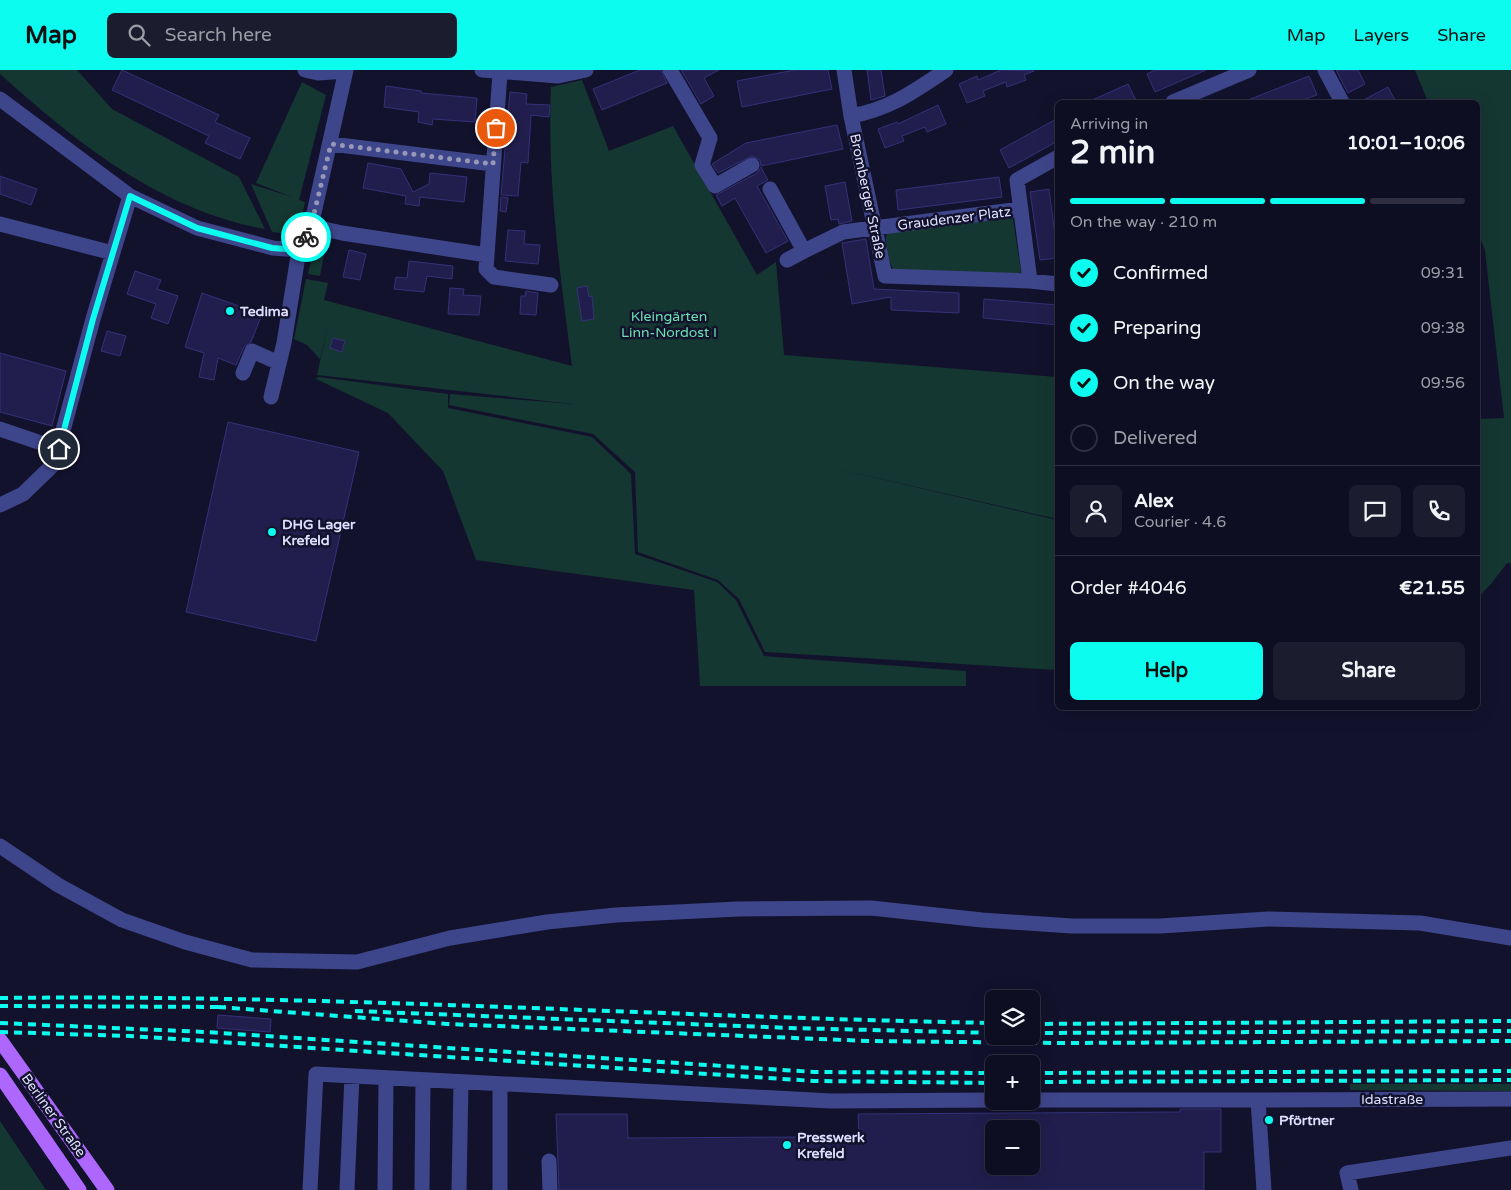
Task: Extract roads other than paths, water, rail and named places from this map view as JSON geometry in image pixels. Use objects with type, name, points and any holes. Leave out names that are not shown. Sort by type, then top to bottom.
[{"type":"main road","name":"Berliner Straße","points":[[4,1045],[107,1190]]},
{"type":"main road","name":"Berliner Straße","points":[[0,1075],[80,1190]]},
{"type":"street","points":[[271,397],[299,250],[311,226],[346,71],[318,73],[305,70]]},
{"type":"street","points":[[483,70],[500,73],[558,76],[586,70]]},
{"type":"street","points":[[670,70],[710,138],[702,165],[715,186],[752,165]]},
{"type":"street","name":"Bromberger Straße","points":[[844,70],[851,116],[885,276],[1030,280]]},
{"type":"street","name":"Bromberger Straße","points":[[851,116],[873,112],[903,100],[946,70]]},
{"type":"street","points":[[1178,100],[1248,70]]},
{"type":"street","points":[[1326,70],[1341,100]]},
{"type":"street","points":[[500,73],[486,262],[494,277],[551,284]]},
{"type":"street","points":[[0,99],[130,196],[197,228],[272,248],[299,250]]},
{"type":"street","points":[[331,144],[493,164]]},
{"type":"street","points":[[1021,209],[1017,180],[1055,159]]},
{"type":"street","points":[[770,189],[804,251]]},
{"type":"street","points":[[0,504],[23,494],[54,464],[93,319],[130,196]]},
{"type":"street","name":"Graudenzer Platz","points":[[787,260],[843,232],[1021,209],[1030,280]]},
{"type":"street","points":[[0,224],[113,253]]},
{"type":"street","points":[[311,226],[486,262]]},
{"type":"street","points":[[1030,280],[1055,284]]},
{"type":"street","points":[[243,373],[252,351],[279,363]]},
{"type":"street","points":[[0,429],[59,449]]},
{"type":"street","points":[[0,846],[58,885],[122,920],[185,942],[252,960],[357,962],[450,938],[547,922],[616,914],[738,909],[871,908],[982,920],[1072,926],[1160,926],[1268,919],[1420,922],[1511,938]]},
{"type":"street","points":[[314,1186],[316,1074],[831,1101],[985,1100]]},
{"type":"street","points":[[347,1190],[352,1076]]},
{"type":"street","points":[[385,1190],[386,1078]]},
{"type":"street","points":[[422,1190],[423,1080]]},
{"type":"street","points":[[459,1190],[461,1082]]},
{"type":"street","points":[[500,1084],[500,1190]]},
{"type":"street","name":"Idastraße","points":[[1040,1100],[1511,1099]]},
{"type":"street","points":[[1258,1100],[1264,1190]]},
{"type":"street","points":[[1351,1190],[1347,1174],[1511,1148]]},
{"type":"street","points":[[549,1161],[550,1190]]},
{"type":"railway","points":[[0,998],[249,999],[985,1023]]},
{"type":"railway","points":[[0,1006],[225,1007]]},
{"type":"railway","points":[[218,1007],[447,1024],[869,1041],[1060,1043],[1511,1041]]},
{"type":"railway","points":[[355,1011],[791,1028],[985,1033]]},
{"type":"railway","points":[[1040,1024],[1511,1021]]},
{"type":"railway","points":[[0,1023],[205,1032],[814,1072],[985,1073]]},
{"type":"railway","points":[[1040,1033],[1511,1031]]},
{"type":"railway","points":[[0,1032],[130,1036],[814,1081],[985,1083]]},
{"type":"railway","points":[[1040,1073],[1511,1071]]},
{"type":"railway","points":[[1040,1082],[1511,1080]]},
{"type":"place","name":"Tedima","points":[[230,311]]},
{"type":"place","name":"DHG Lager Krefeld","points":[[272,532]]},
{"type":"place","name":"Pförtner","points":[[1269,1120]]},
{"type":"place","name":"Presswerk Krefeld","points":[[787,1145]]},
{"type":"park label","name":"Kleingärten Linn-Nordost I","points":[[669,324]]}]
